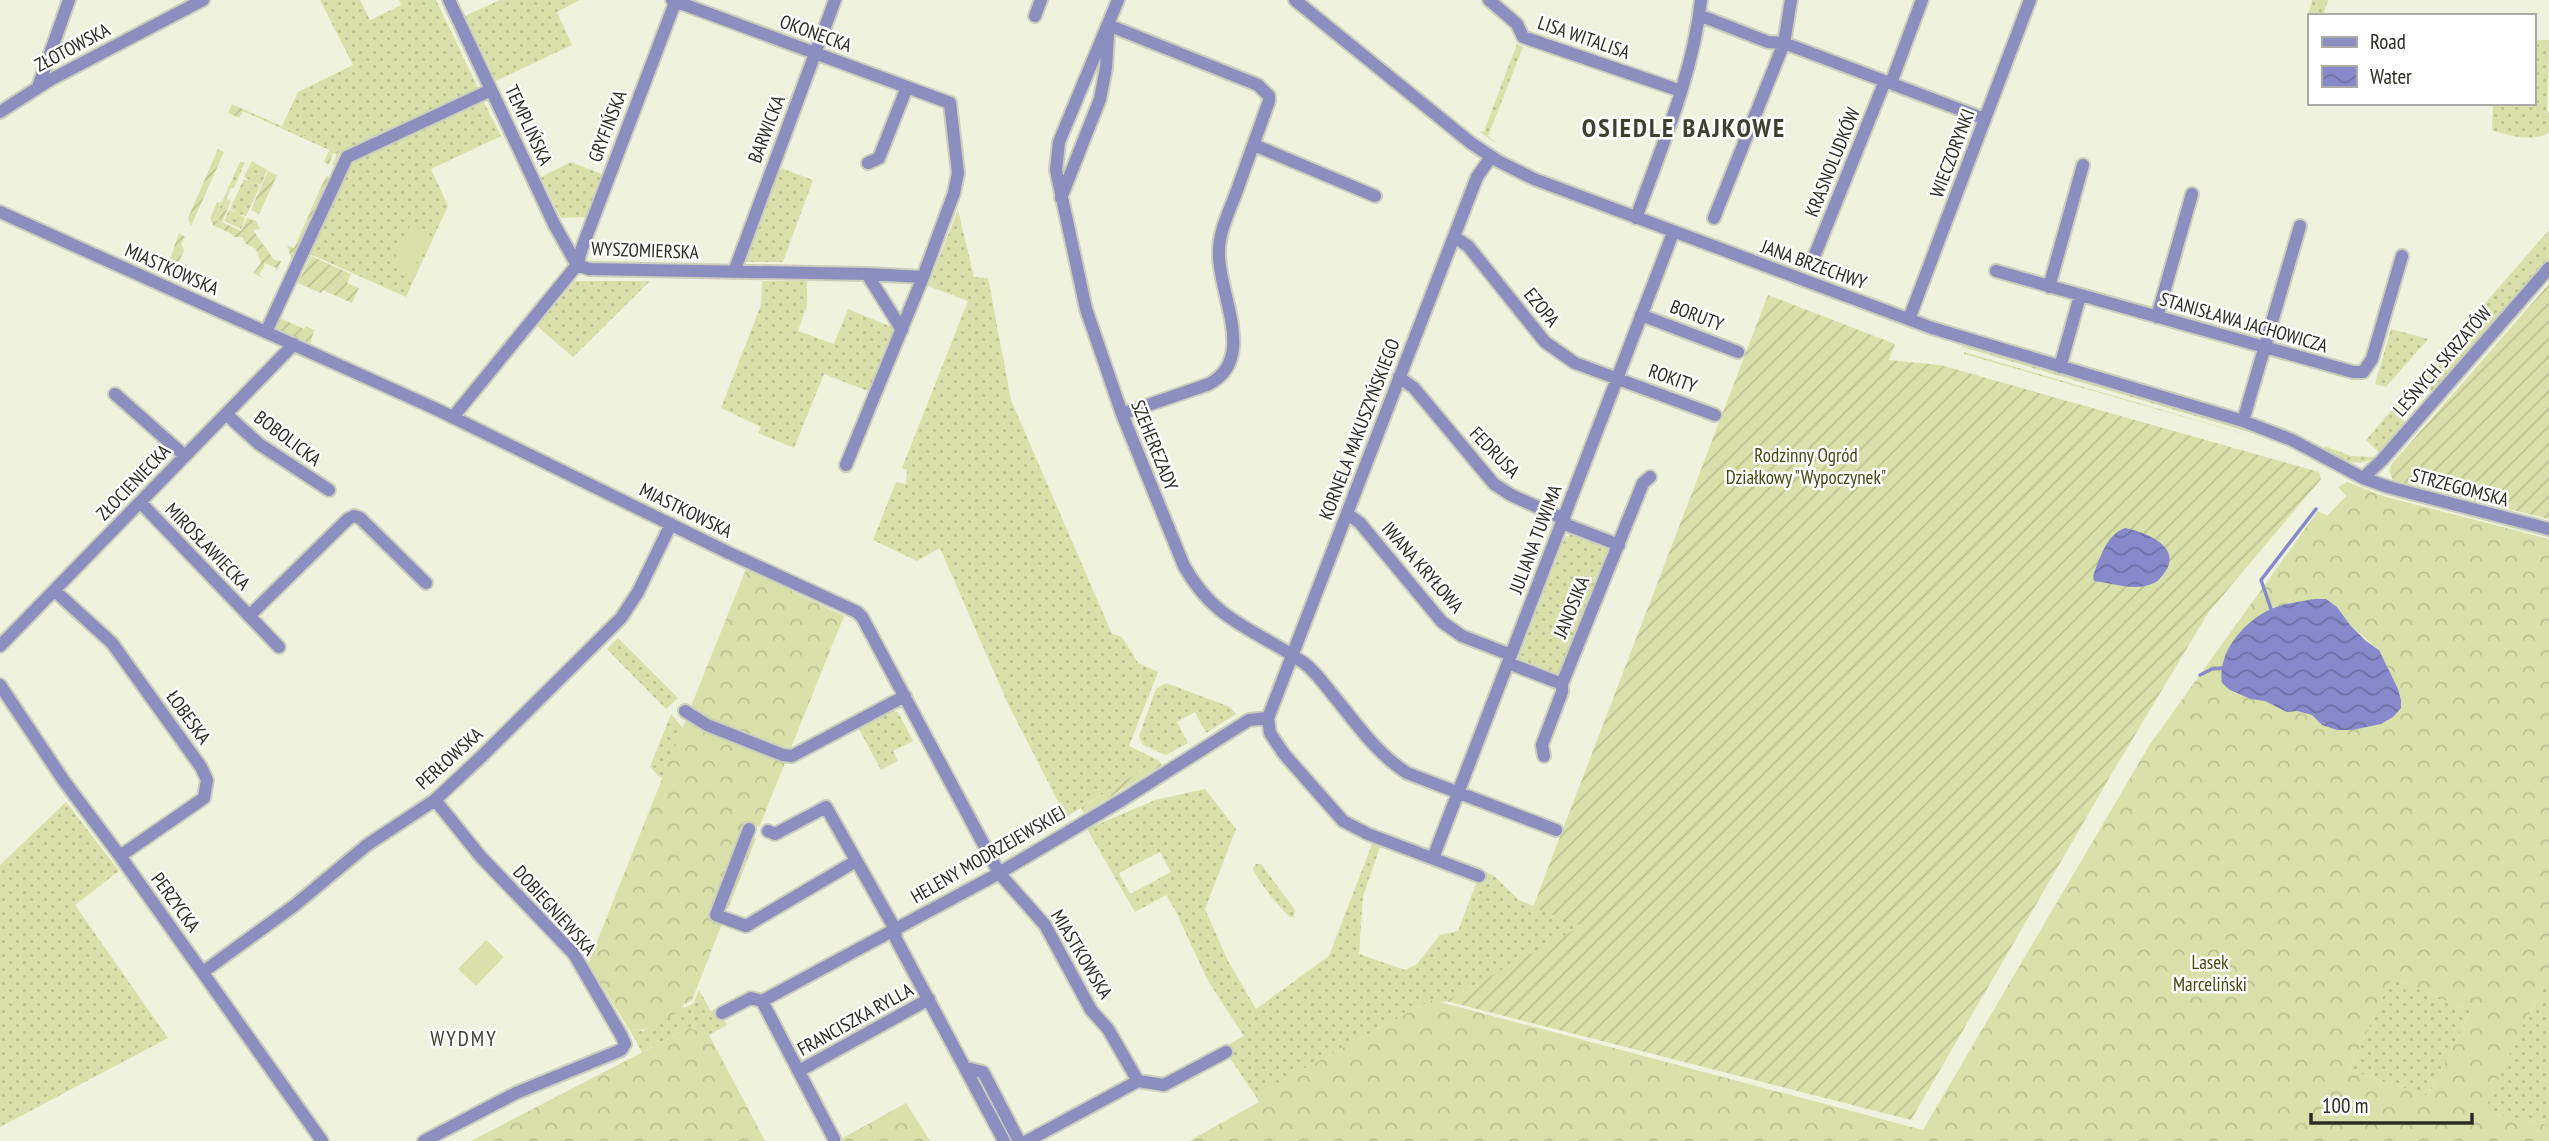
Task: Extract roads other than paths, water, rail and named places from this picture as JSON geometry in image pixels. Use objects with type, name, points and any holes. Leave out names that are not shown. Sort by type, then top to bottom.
[{"type":"street","points":[[38,87],[69,0]]},
{"type":"street","name":"ZŁOTOWSKA","points":[[0,112],[38,87],[203,0]]},
{"type":"street","name":"TEMPLIŃSKA","points":[[449,0],[554,224],[577,265]]},
{"type":"street","name":"OKONECKA","points":[[675,0],[950,103],[957,161],[956,185],[923,277]]},
{"type":"street","name":"GRYFIŃSKA","points":[[577,265],[675,0]]},
{"type":"street","name":"BARWICKA","points":[[734,272],[835,0]]},
{"type":"street","points":[[1035,16],[1041,0]]},
{"type":"street","name":"SZEHEREZADY","points":[[1118,0],[1059,142],[1056,170],[1086,309],[1122,414],[1184,566],[1194,584],[1222,614],[1304,663],[1388,760],[1407,773],[1556,830]]},
{"type":"street","name":"JANA BRZECHWY","points":[[1295,0],[1449,126],[1491,157],[1534,179],[1909,319],[2243,421],[2292,440],[2363,478]]},
{"type":"street","name":"LISA WITALISA","points":[[1489,0],[1517,24],[1523,37],[1681,91]]},
{"type":"street","points":[[1636,218],[1681,91],[1701,0]]},
{"type":"street","points":[[1714,218],[1784,43],[1791,0]]},
{"type":"street","name":"KRASNOLUDKÓW","points":[[1814,257],[1922,0]]},
{"type":"street","name":"WIECZORYNKI","points":[[1909,319],[2030,0]]},
{"type":"street","points":[[1699,15],[1769,42],[1784,43],[1985,119]]},
{"type":"street","points":[[1108,25],[1264,89],[1269,96],[1220,241],[1220,270],[1233,335],[1231,360],[1219,377],[1209,384],[1122,414]]},
{"type":"street","name":"SZEHEREZADY","points":[[1061,198],[1100,99],[1106,68],[1108,25]]},
{"type":"street","points":[[868,163],[879,158],[907,87]]},
{"type":"street","points":[[266,332],[347,157],[491,90]]},
{"type":"street","points":[[1254,145],[1375,195]]},
{"type":"street","name":"KORNELA MAKUSZYŃSKIEGO","points":[[1268,718],[1477,177],[1491,157]]},
{"type":"street","points":[[2049,287],[2083,165]]},
{"type":"street","points":[[2157,317],[2192,194]]},
{"type":"street","name":"MIASTKOWSKA","points":[[0,212],[453,417],[857,612],[999,873],[1045,925],[1091,1010],[1108,1029],[1138,1081]]},
{"type":"street","points":[[2243,421],[2300,226]]},
{"type":"street","name":"JULIANA TUWIMA","points":[[1433,858],[1674,233]]},
{"type":"street","name":"EZOPA","points":[[1454,236],[1468,246],[1545,342],[1575,362],[1617,379]]},
{"type":"street","name":"STANISŁAWA JACHOWICZA","points":[[1996,271],[2264,348],[2353,372],[2363,372],[2372,359],[2402,256]]},
{"type":"street","name":"WYSZOMIERSKA","points":[[453,417],[577,265],[589,270],[923,277]]},
{"type":"street","name":"LEŚNYCH SKRZATÓW","points":[[2363,478],[2382,460],[2549,268]]},
{"type":"street","points":[[867,274],[902,330]]},
{"type":"street","points":[[846,465],[923,277]]},
{"type":"street","points":[[2060,367],[2080,296]]},
{"type":"street","name":"BORUTY","points":[[1641,315],[1738,352]]},
{"type":"street","name":"ZŁOCIENIECKA","points":[[0,646],[294,344]]},
{"type":"street","name":"FEDRUSA","points":[[1399,377],[1414,388],[1494,484],[1518,499],[1564,519],[1567,525],[1619,545]]},
{"type":"street","name":"ROKITY","points":[[1617,379],[1715,415]]},
{"type":"street","points":[[115,394],[185,456]]},
{"type":"street","name":"BOBOLICKA","points":[[226,414],[259,444],[329,490]]},
{"type":"street","name":"JANOSIKA","points":[[1544,757],[1542,745],[1562,692],[1562,684],[1643,483],[1650,477]]},
{"type":"street","name":"STRZEGOMSKA","points":[[2363,478],[2395,490],[2549,529]]},
{"type":"street","name":"MIROSŁAWIECKA","points":[[140,502],[279,647]]},
{"type":"street","name":"IWANA KRYŁOWA","points":[[1348,514],[1360,523],[1442,622],[1462,636],[1562,684]]},
{"type":"street","name":"MIROSŁAWIECKA","points":[[249,617],[354,516],[360,518],[426,583]]},
{"type":"street","name":"PERŁOWSKA","points":[[202,972],[303,899],[367,845],[435,800],[482,756],[621,618],[638,592],[671,524]]},
{"type":"street","name":"ŁOBESKA","points":[[55,590],[112,643],[201,767],[207,780],[204,798],[120,856]]},
{"type":"street","name":"PERZYCKA","points":[[0,685],[64,781],[322,1141]]},
{"type":"street","points":[[685,711],[706,725],[783,755],[792,755],[905,696]]},
{"type":"street","points":[[1268,718],[1270,733],[1284,754],[1343,821],[1356,829],[1479,876]]},
{"type":"street","name":"HELENY MODRZEJEWSKIEJ","points":[[722,1013],[751,998],[762,1001],[999,873],[1250,720],[1268,718]]},
{"type":"street","name":"DOBIEGNIEWSKA","points":[[424,1141],[516,1093],[621,1050],[625,1044],[573,954],[481,857],[435,800]]},
{"type":"street","points":[[768,831],[775,834],[827,807],[895,929],[896,939],[1003,1141]]},
{"type":"street","points":[[749,829],[716,915],[746,926],[856,861]]},
{"type":"street","name":"FRANCISZKA RYLLA","points":[[799,1072],[929,999]]},
{"type":"street","points":[[762,1001],[834,1139]]},
{"type":"street","points":[[1027,1141],[1138,1081],[1164,1085],[1226,1052]]},
{"type":"street","points":[[966,1068],[984,1072],[1019,1141]]},
{"type":"water","points":[[2125,528],[2151,537],[2165,548],[2169,563],[2156,582],[2132,587],[2094,581],[2093,576],[2104,548],[2118,531]]},
{"type":"water","points":[[2326,599],[2337,607],[2350,625],[2379,650],[2401,700],[2401,708],[2393,717],[2381,724],[2337,730],[2322,725],[2312,715],[2297,711],[2287,712],[2265,701],[2251,699],[2230,690],[2222,683],[2224,660],[2228,650],[2234,639],[2251,621],[2276,607]]},
{"type":"waterway","points":[[2271,609],[2261,580],[2316,509]]},
{"type":"waterway","points":[[2200,675],[2222,668]]},
{"type":"district","name":"OSIEDLE BAJKOWE","points":[[1684,128]]},
{"type":"district","name":"WYDMY","points":[[464,1039]]},
{"type":"park label","name":"Rodzinny Ogród Działkowy \"Wypoczynek\"","points":[[1806,466]]},
{"type":"park label","name":"Lasek Marceliński","points":[[2210,973]]}]
